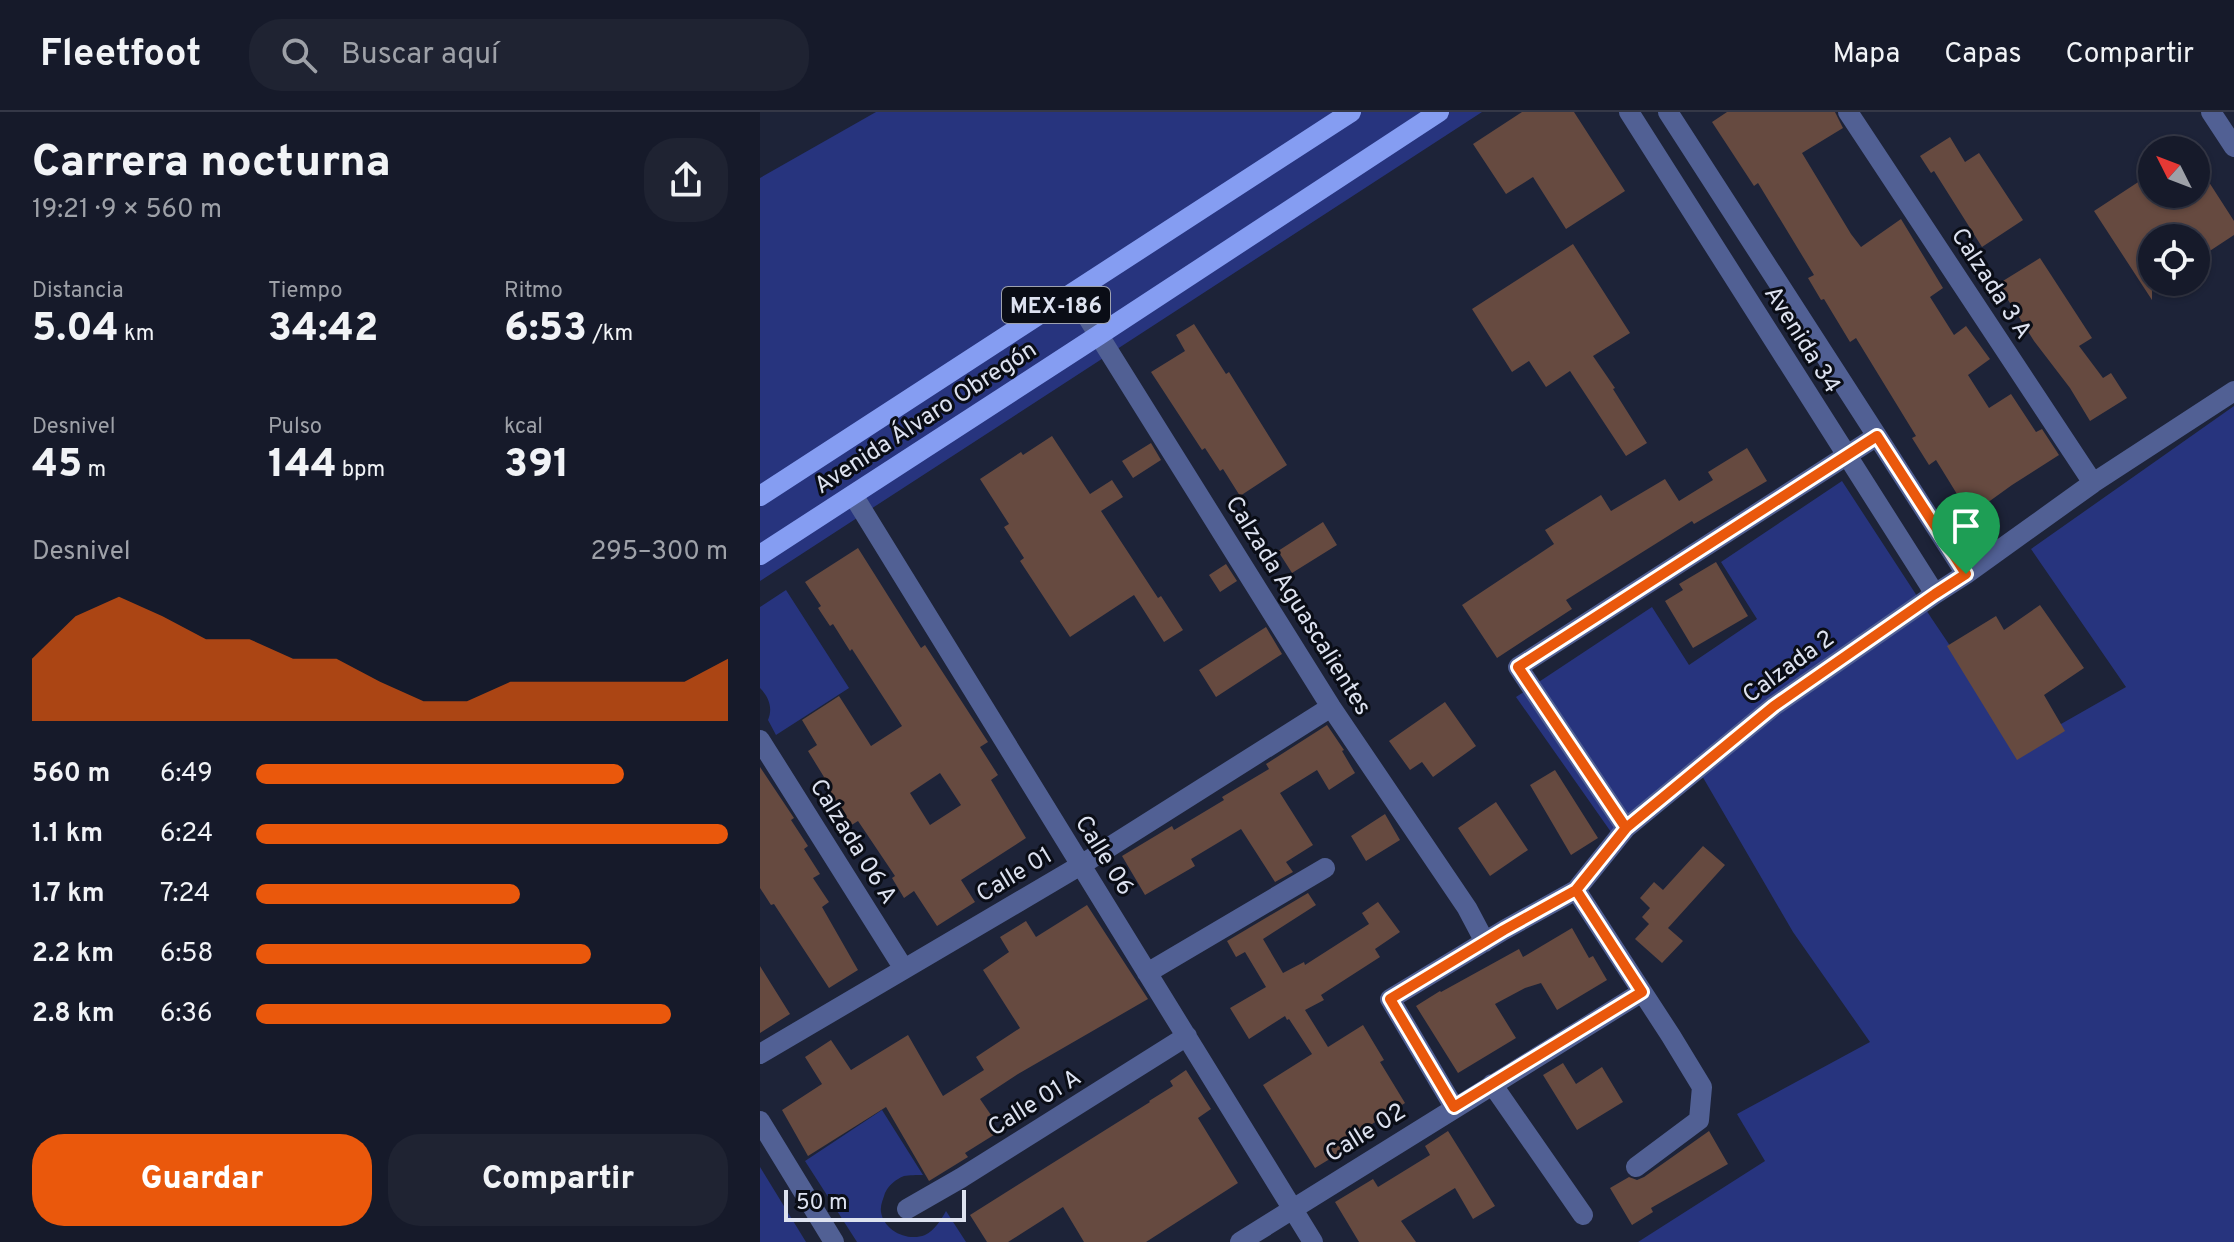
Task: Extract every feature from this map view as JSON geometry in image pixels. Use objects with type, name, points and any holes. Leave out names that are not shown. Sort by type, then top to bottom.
[{"type":"main road","name":"Avenida Álvaro Obregón","points":[[760,496],[1351,112]]},
{"type":"main road","name":"Avenida Álvaro Obregón","points":[[760,555],[1439,112]]},
{"type":"street","name":"Avenida 34","points":[[1629,112],[1935,594]]},
{"type":"street","name":"Avenida 34","points":[[1668,112],[1966,574]]},
{"type":"street","name":"Calzada 3 A","points":[[1848,112],[2093,483]]},
{"type":"street","points":[[2211,112],[2234,147]]},
{"type":"street","points":[[1681,195],[1710,177]]},
{"type":"street","name":"Calzada Aguascalientes","points":[[1073,294],[1331,707],[1467,908],[1485,942]]},
{"type":"street","name":"Calzada 2","points":[[1454,1107],[1390,999],[1576,890],[1626,828],[1774,706],[2093,483],[2234,391]]},
{"type":"street","points":[[1626,828],[1518,667],[1877,436]]},
{"type":"street","name":"Calle 06","points":[[853,495],[1313,1242]]},
{"type":"street","name":"Calle 01","points":[[760,1054],[1081,865],[1331,707]]},
{"type":"street","name":"Calzada 06 A","points":[[760,740],[904,969]]},
{"type":"street","points":[[1147,973],[1325,868]]},
{"type":"street","points":[[1576,890],[1702,1087],[1699,1120],[1636,1167]]},
{"type":"street","name":"Calle 02","points":[[1240,1242],[1642,992]]},
{"type":"street","name":"Calle 01 A","points":[[907,1209],[1187,1036]]},
{"type":"street","points":[[1492,1084],[1583,1215]]},
{"type":"street","points":[[760,1121],[834,1242]]},
{"type":"shaded area","points":[[876,112],[1482,112],[760,581],[760,178]]},
{"type":"shaded area","points":[[2234,406],[2234,1242],[1638,1242],[1765,1161],[1737,1114],[1870,1042],[1793,932],[1694,762],[1611,832],[1516,697],[1652,607],[1689,665],[1757,619],[1721,562],[1842,481],[2019,748],[2126,687],[2031,549]]},
{"type":"shaded area","points":[[786,590],[849,688],[776,735],[768,720],[769,703],[760,688],[760,607]]},
{"type":"shaded area","points":[[882,1110],[923,1175],[904,1176],[888,1188],[881,1205],[883,1219],[898,1233],[918,1237],[932,1230],[946,1211],[966,1242],[857,1242],[805,1161]]},
{"type":"shaded area","points":[[760,1167],[806,1242],[760,1242]]},
{"type":"building","points":[[1522,112],[1574,112],[1625,191],[1566,229],[1533,177],[1506,194],[1473,144]]},
{"type":"building","points":[[1727,112],[1835,112],[1843,128],[1802,153],[1851,234],[1861,247],[1901,219],[1943,288],[1930,297],[1954,335],[1966,326],[1990,359],[1968,375],[1989,408],[2011,394],[2036,432],[2042,429],[2059,455],[1969,516],[1936,460],[1929,465],[1912,438],[1916,436],[1856,338],[1850,342],[1824,299],[1821,300],[1808,278],[1814,275],[1758,183],[1754,186],[1712,122]]},
{"type":"building","points":[[1950,137],[1965,162],[1979,153],[2023,220],[1982,247],[1934,171],[1931,173],[1920,156]]},
{"type":"building","points":[[2138,182],[2138,208],[2210,208],[2210,184],[2234,221],[2234,235],[2210,251],[2210,224],[2138,224],[2138,279],[2094,211]]},
{"type":"building","points":[[1573,244],[1630,333],[1593,356],[1647,443],[1626,456],[1570,371],[1546,387],[1529,361],[1512,372],[1472,309]]},
{"type":"building","points":[[2040,258],[2092,338],[2079,346],[2103,378],[2111,373],[2127,398],[2090,421],[1998,284]]},
{"type":"building","points":[[1194,324],[1226,374],[1229,372],[1287,465],[1240,496],[1223,469],[1220,471],[1205,448],[1202,450],[1151,372],[1185,351],[1176,335]]},
{"type":"building","points":[[1052,436],[1090,494],[1112,480],[1123,497],[1101,511],[1158,598],[1161,596],[1183,630],[1164,642],[1134,595],[1070,637],[1020,561],[1024,558],[1004,527],[1009,524],[980,479]]},
{"type":"building","points":[[1151,443],[1161,460],[1133,478],[1122,461]]},
{"type":"building","points":[[1747,448],[1767,481],[1694,524],[1692,521],[1566,600],[1572,609],[1497,658],[1462,605],[1554,544],[1545,530],[1601,495],[1611,511],[1665,479],[1679,501],[1713,480],[1708,472]]},
{"type":"building","points":[[1323,522],[1337,545],[1292,573],[1278,551]]},
{"type":"building","points":[[858,548],[921,648],[925,645],[988,742],[980,747],[998,775],[991,780],[1026,838],[961,880],[975,902],[937,926],[914,891],[904,898],[892,878],[895,876],[858,821],[850,826],[820,779],[824,777],[808,751],[817,745],[802,720],[839,696],[871,746],[902,726],[852,649],[850,651],[833,624],[830,626],[805,582]],"holes":[[[940,773],[961,805],[930,825],[910,793]]]},
{"type":"building","points":[[1716,562],[1748,616],[1693,648],[1665,601],[1683,590],[1679,584]]},
{"type":"building","points":[[1226,564],[1237,581],[1220,592],[1209,575]]},
{"type":"building","points":[[2040,605],[2084,668],[2044,695],[2065,731],[2017,760],[1947,646],[1996,616],[2004,630]]},
{"type":"building","points":[[1266,627],[1282,654],[1216,697],[1199,670]]},
{"type":"building","points":[[1445,702],[1476,746],[1433,777],[1422,762],[1410,770],[1389,741]]},
{"type":"building","points":[[1327,725],[1355,773],[1329,790],[1317,770],[1280,793],[1313,845],[1286,862],[1293,872],[1275,882],[1241,829],[1191,859],[1195,866],[1145,895],[1122,856],[1224,800],[1222,797],[1269,769],[1266,764]]},
{"type":"building","points":[[760,767],[794,818],[791,820],[808,846],[804,849],[820,874],[813,878],[829,902],[822,907],[858,970],[829,988],[774,904],[771,905],[760,888]]},
{"type":"building","points":[[1555,770],[1598,838],[1571,855],[1530,785]]},
{"type":"building","points":[[1496,802],[1528,850],[1490,876],[1458,828]]},
{"type":"building","points":[[1385,814],[1400,840],[1366,861],[1351,836]]},
{"type":"building","points":[[1703,846],[1725,865],[1668,928],[1683,941],[1662,963],[1635,939],[1649,924],[1642,917],[1650,908],[1640,898],[1654,882],[1663,890]]},
{"type":"building","points":[[1308,893],[1316,905],[1263,939],[1283,973],[1304,962],[1305,965],[1369,924],[1362,913],[1378,902],[1400,932],[1375,949],[1380,957],[1321,995],[1324,1000],[1305,1010],[1328,1047],[1363,1025],[1384,1060],[1380,1062],[1405,1103],[1347,1140],[1351,1146],[1315,1168],[1263,1085],[1312,1054],[1285,1016],[1249,1039],[1230,1008],[1266,987],[1245,952],[1236,957],[1227,941]]},
{"type":"building","points":[[1087,905],[1148,999],[980,1099],[991,1115],[987,1117],[997,1133],[965,1153],[968,1157],[929,1181],[886,1107],[808,1156],[782,1110],[822,1084],[805,1057],[831,1040],[851,1070],[908,1035],[943,1096],[984,1070],[976,1057],[1020,1028],[983,970],[1009,952],[1000,937],[1026,921],[1036,937]]},
{"type":"building","points":[[1572,928],[1589,958],[1593,956],[1607,980],[1557,1010],[1541,983],[1495,1004],[1516,1038],[1458,1073],[1416,1006],[1519,949],[1523,957]]},
{"type":"building","points":[[760,966],[790,1014],[760,1033]]},
{"type":"building","points":[[1563,1063],[1576,1084],[1602,1067],[1623,1102],[1577,1130],[1543,1075]]},
{"type":"building","points":[[1186,1070],[1211,1109],[1198,1118],[1238,1183],[1146,1242],[1084,1242],[1063,1207],[1008,1242],[987,1242],[970,1215],[1150,1102],[1173,1086],[1170,1081]]},
{"type":"building","points":[[1448,1131],[1495,1206],[1473,1219],[1455,1188],[1401,1221],[1416,1242],[1359,1242],[1335,1202],[1373,1179],[1378,1187],[1430,1155],[1425,1146]]},
{"type":"building","points":[[1709,1131],[1728,1164],[1651,1208],[1653,1212],[1632,1225],[1610,1188],[1629,1177],[1637,1180],[1644,1177]]},
{"type":"route","points":[[1966,574],[1774,706],[1626,828],[1576,890],[1390,999],[1454,1107],[1642,992],[1576,890],[1626,828],[1518,667],[1877,436],[1966,574]]}]
